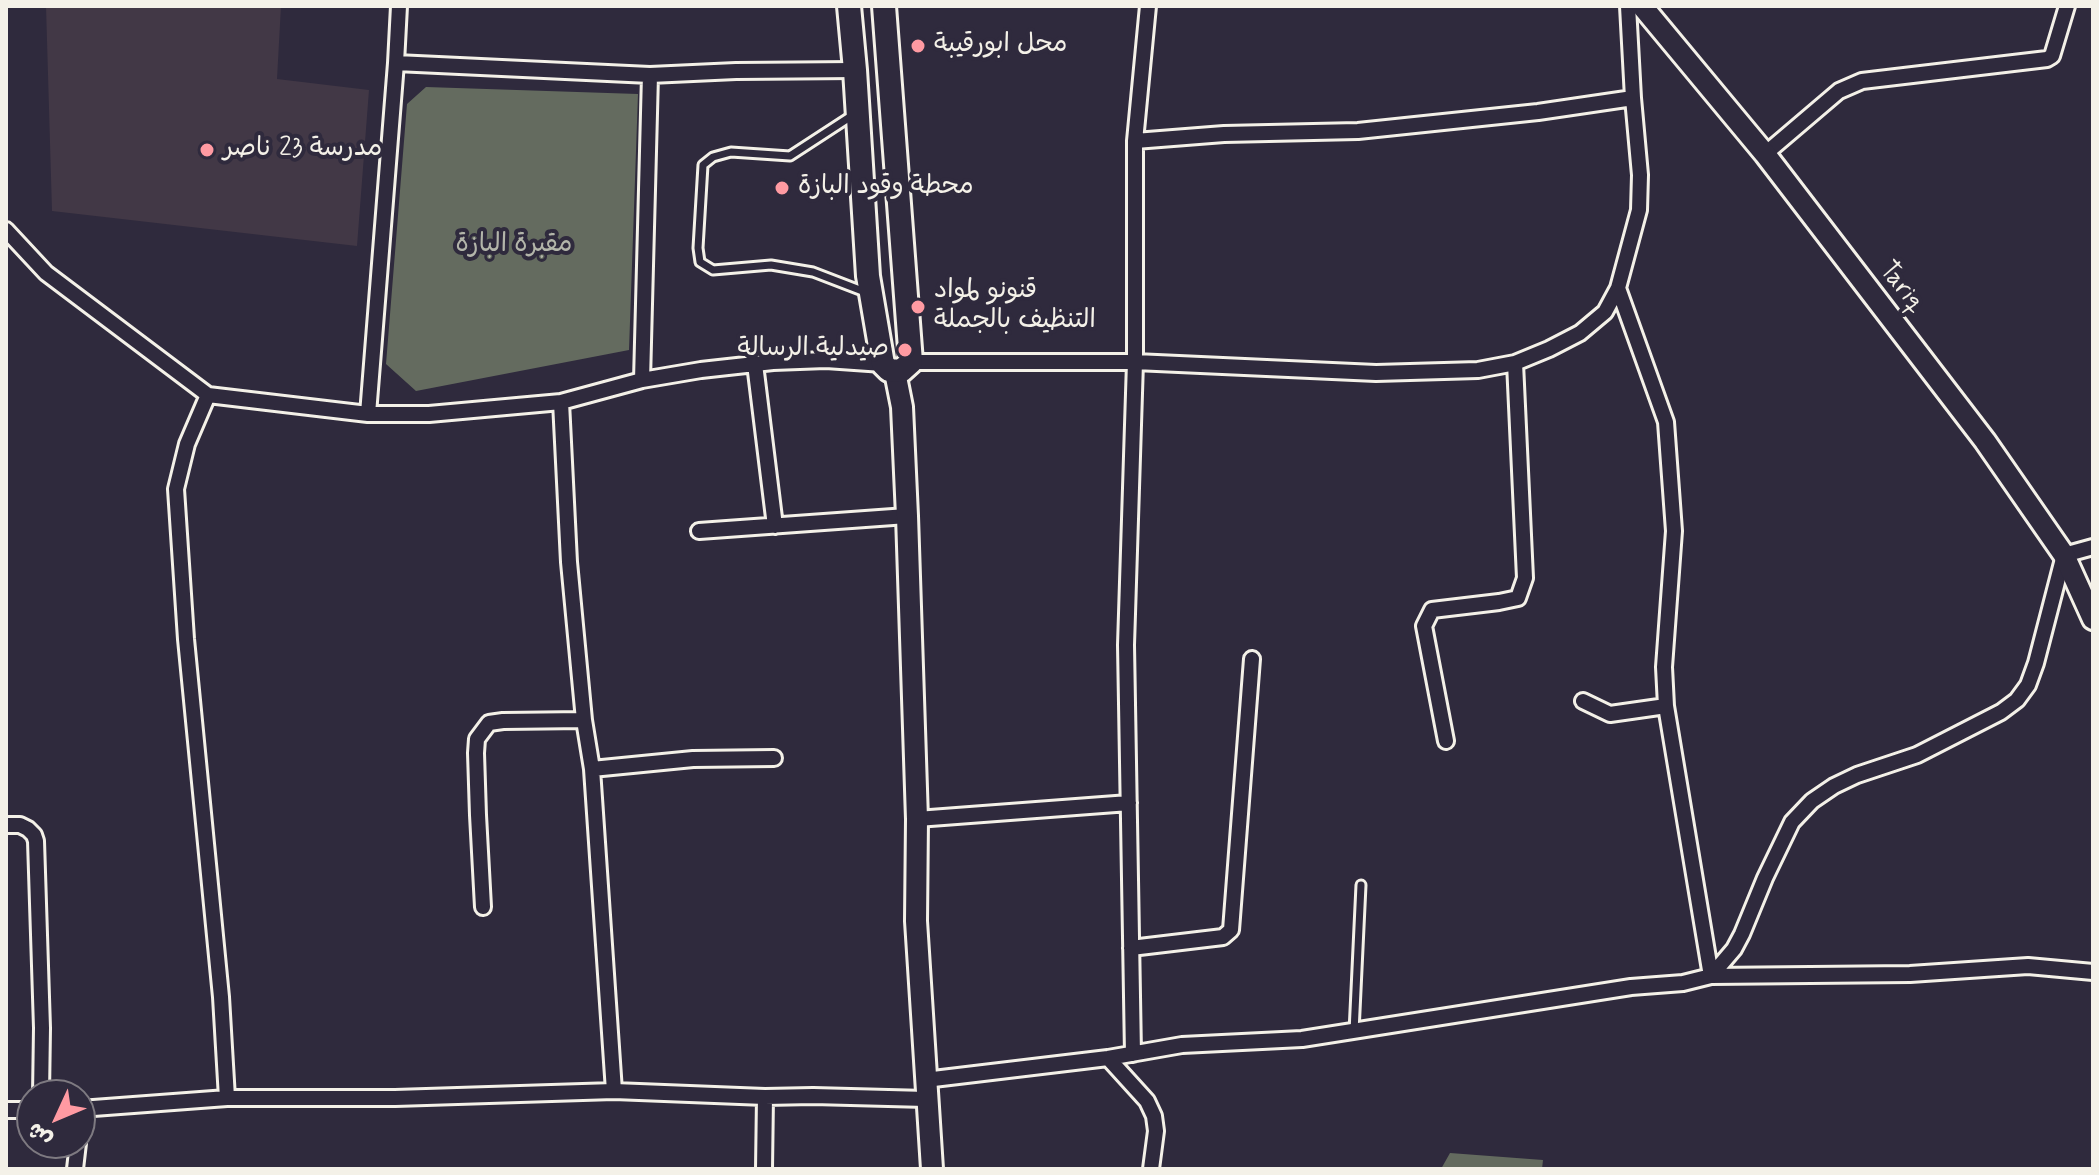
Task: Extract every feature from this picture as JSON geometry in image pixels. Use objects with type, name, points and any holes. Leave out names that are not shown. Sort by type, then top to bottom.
[{"type":"main road","points":[[849,6],[868,276],[871,295],[896,366]]},
{"type":"main road","points":[[884,6],[896,366],[902,407],[907,516],[917,819],[916,921],[932,1169]]},
{"type":"main road","name":"Tariq","points":[[1642,6],[1765,154],[1985,441],[2064,555],[2093,619]]},
{"type":"main road","points":[[855,70],[888,72]]},
{"type":"street","points":[[368,414],[399,6]]},
{"type":"street","points":[[1133,1054],[1126,645],[1135,362],[1135,141],[1148,6]]},
{"type":"street","points":[[6,230],[46,273],[208,395],[368,414],[429,414],[561,402],[642,380],[701,370],[826,360],[896,366],[1135,362],[1376,373],[1478,370],[1515,363],[1580,333],[1605,312],[1618,288],[1639,210],[1640,175],[1628,6]]},
{"type":"street","points":[[1765,154],[1839,91],[1862,81],[2047,59],[2052,56],[2067,6]]},
{"type":"street","points":[[396,63],[650,75],[855,70]]},
{"type":"street","points":[[642,380],[650,75]]},
{"type":"street","points":[[1135,141],[1224,134],[1358,131],[1538,112],[1633,98]]},
{"type":"street","points":[[1618,288],[1666,422],[1674,531],[1664,667],[1666,706],[1711,976]]},
{"type":"street","points":[[1446,741],[1424,626],[1432,610],[1518,598],[1525,578],[1515,363]]},
{"type":"street","points":[[755,364],[775,526]]},
{"type":"street","points":[[208,395],[187,444],[176,489],[186,639],[221,997],[227,1098]]},
{"type":"street","points":[[561,402],[569,562],[584,720],[592,769],[614,1091]]},
{"type":"street","points":[[699,531],[907,516]]},
{"type":"street","points":[[1711,976],[1734,949],[1742,934],[1792,822],[1812,801],[1857,775],[1917,755],[2001,712],[2017,700],[2028,685],[2036,663],[2064,555],[2093,547]]},
{"type":"street","points":[[1131,948],[1223,937],[1231,930],[1252,659]]},
{"type":"street","points":[[1583,701],[1610,714],[1666,706]]},
{"type":"street","points":[[483,907],[477,739],[489,723],[584,720]]},
{"type":"street","points":[[592,769],[693,759],[774,758]]},
{"type":"street","points":[[917,819],[1129,803]]},
{"type":"street","points":[[6,825],[20,825],[28,829],[36,841],[41,1079]]},
{"type":"street","points":[[96,1108],[227,1098],[395,1098],[614,1091],[765,1097],[926,1089],[1182,1045],[1302,1039],[1631,987],[1683,983],[1711,976],[1910,974],[2028,966],[2093,972]]},
{"type":"street","points":[[1108,1058],[1147,1101],[1154,1116],[1156,1131],[1151,1169]]},
{"type":"street","points":[[764,1169],[765,1097]]},
{"type":"lane","points":[[857,112],[790,156],[731,152],[713,157],[703,165],[698,248],[700,262],[713,270],[771,265],[813,272],[871,295]]},
{"type":"lane","points":[[1354,1032],[1361,885]]},
{"type":"shaded area","name":"مدرسة 23 ناصر","points":[[46,6],[281,6],[277,79],[369,90],[357,246],[52,211]]},
{"type":"green space","name":"مقبرة البازة","points":[[426,87],[638,94],[629,350],[416,391],[386,364],[407,104]]},
{"type":"green space","points":[[1450,1153],[1543,1160],[1542,1169],[1441,1169]]},
{"type":"place","name":"محل ابورقيبة","points":[[918,46]]},
{"type":"place","name":"مدرسة 23 ناصر","points":[[207,150]]},
{"type":"place","name":"محطة وقود البازة","points":[[782,188]]},
{"type":"place","name":"قنونو لمواد التنظيف بالجملة","points":[[918,307]]},
{"type":"place","name":"صيدلية الرسالة","points":[[905,350]]}]
